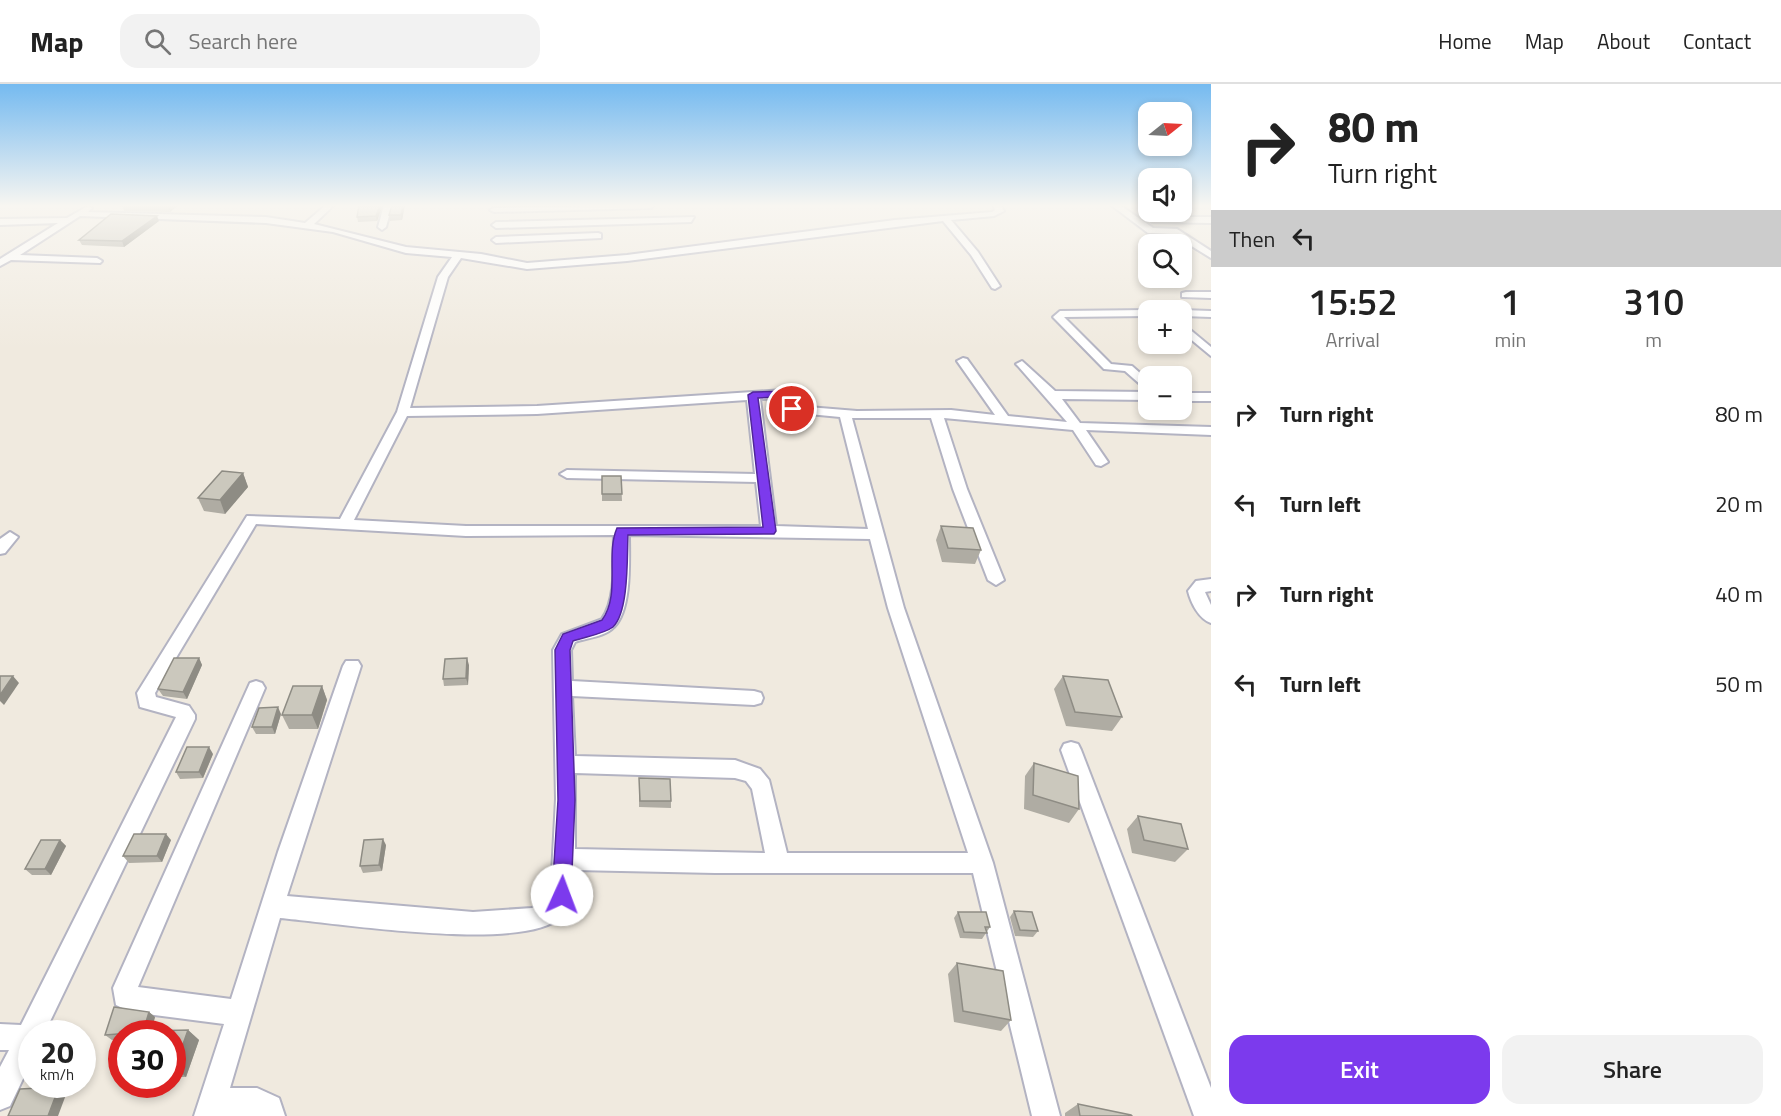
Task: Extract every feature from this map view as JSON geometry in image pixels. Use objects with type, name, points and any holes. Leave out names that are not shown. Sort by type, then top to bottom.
[{"type":"street","points":[[0,263],[16,253]]},
{"type":"street","points":[[439,253],[526,266],[567,264],[654,253]]},
{"type":"street","points":[[495,253],[495,261]]},
{"type":"street","points":[[974,253],[995,286]]},
{"type":"street","points":[[345,524],[403,412],[443,277],[458,255]]},
{"type":"street","points":[[10,257],[97,261]]},
{"type":"street","points":[[1186,295],[1211,295]]},
{"type":"street","points":[[1138,313],[1060,314],[1058,317],[1108,367],[1128,368],[1138,378]]},
{"type":"street","points":[[1192,314],[1211,314]]},
{"type":"street","points":[[1192,335],[1211,353]]},
{"type":"street","points":[[963,361],[1004,419]]},
{"type":"street","points":[[1022,364],[1071,416],[1073,426],[1101,462]]},
{"type":"street","points":[[403,412],[537,410],[784,394],[792,409],[845,414],[936,414],[1073,426],[1211,431]]},
{"type":"street","points":[[753,395],[769,531]]},
{"type":"street","points":[[1052,395],[1138,396]]},
{"type":"street","points":[[1192,397],[1211,397]]},
{"type":"street","points":[[845,414],[896,608],[982,862],[1046,1116]]},
{"type":"street","points":[[936,414],[960,489],[996,580]]},
{"type":"street","points":[[567,474],[764,478]]},
{"type":"street","points":[[37,1020],[185,719],[186,715],[182,711],[147,702],[146,693],[250,522],[259,518],[466,531],[769,531],[876,534]]},
{"type":"street","points":[[272,906],[473,924],[534,919],[553,909],[562,895],[565,764],[562,650],[568,638],[607,624],[612,617],[618,589],[622,531]]},
{"type":"street","points":[[1211,585],[1202,585],[1196,591],[1199,601],[1211,617]]},
{"type":"street","points":[[271,1116],[269,1108],[257,1102],[210,1109],[272,906],[352,666]]},
{"type":"street","points":[[239,1013],[131,999],[125,996],[125,988],[256,688]]},
{"type":"street","points":[[562,688],[754,698]]},
{"type":"street","points":[[1071,750],[1208,1116]]},
{"type":"street","points":[[565,764],[735,769],[753,775],[762,786],[778,862]]},
{"type":"street","points":[[563,859],[982,862]]},
{"type":"street","points":[[0,1037],[18,1038]]},
{"type":"street","points":[[0,1096],[18,1059]]},
{"type":"building","points":[[222,471],[243,473],[220,500],[198,498]]},
{"type":"building","points":[[602,476],[621,476],[622,494],[602,494]]},
{"type":"building","points":[[941,526],[973,528],[981,550],[948,548]]},
{"type":"building","points":[[174,658],[199,658],[183,692],[158,689]]},
{"type":"building","points":[[467,658],[466,678],[443,679],[445,659]]},
{"type":"building","points":[[0,676],[13,676],[0,695]]},
{"type":"building","points":[[1063,676],[1108,680],[1122,717],[1075,712]]},
{"type":"building","points":[[293,686],[322,686],[312,715],[282,715]]},
{"type":"building","points":[[278,707],[272,727],[252,727],[259,708]]},
{"type":"building","points":[[187,747],[209,747],[199,772],[176,772]]},
{"type":"building","points":[[1034,763],[1078,776],[1079,809],[1033,795]]},
{"type":"building","points":[[639,778],[670,779],[671,801],[640,801]]},
{"type":"building","points":[[1138,816],[1181,824],[1188,849],[1144,840]]},
{"type":"building","points":[[134,834],[166,834],[157,856],[123,856]]},
{"type":"building","points":[[383,839],[379,865],[360,866],[364,840]]},
{"type":"building","points":[[41,840],[60,840],[45,869],[25,869]]},
{"type":"building","points":[[1014,911],[1032,912],[1038,931],[1020,930]]},
{"type":"building","points":[[958,912],[986,912],[990,927],[985,927],[987,933],[964,932]]},
{"type":"building","points":[[957,963],[1003,971],[1011,1020],[963,1011]]},
{"type":"building","points":[[114,1007],[149,1012],[147,1020],[110,1020]]},
{"type":"building","points":[[18,1094],[18,1098],[55,1098],[48,1116],[8,1116]]},
{"type":"building","points":[[1078,1104],[1131,1115],[1132,1116],[1080,1116]]},
{"type":"route","points":[[562,895],[566,800],[562,650],[568,638],[607,624],[612,617],[618,589],[622,531],[769,531],[753,395],[784,394],[792,409]]}]
